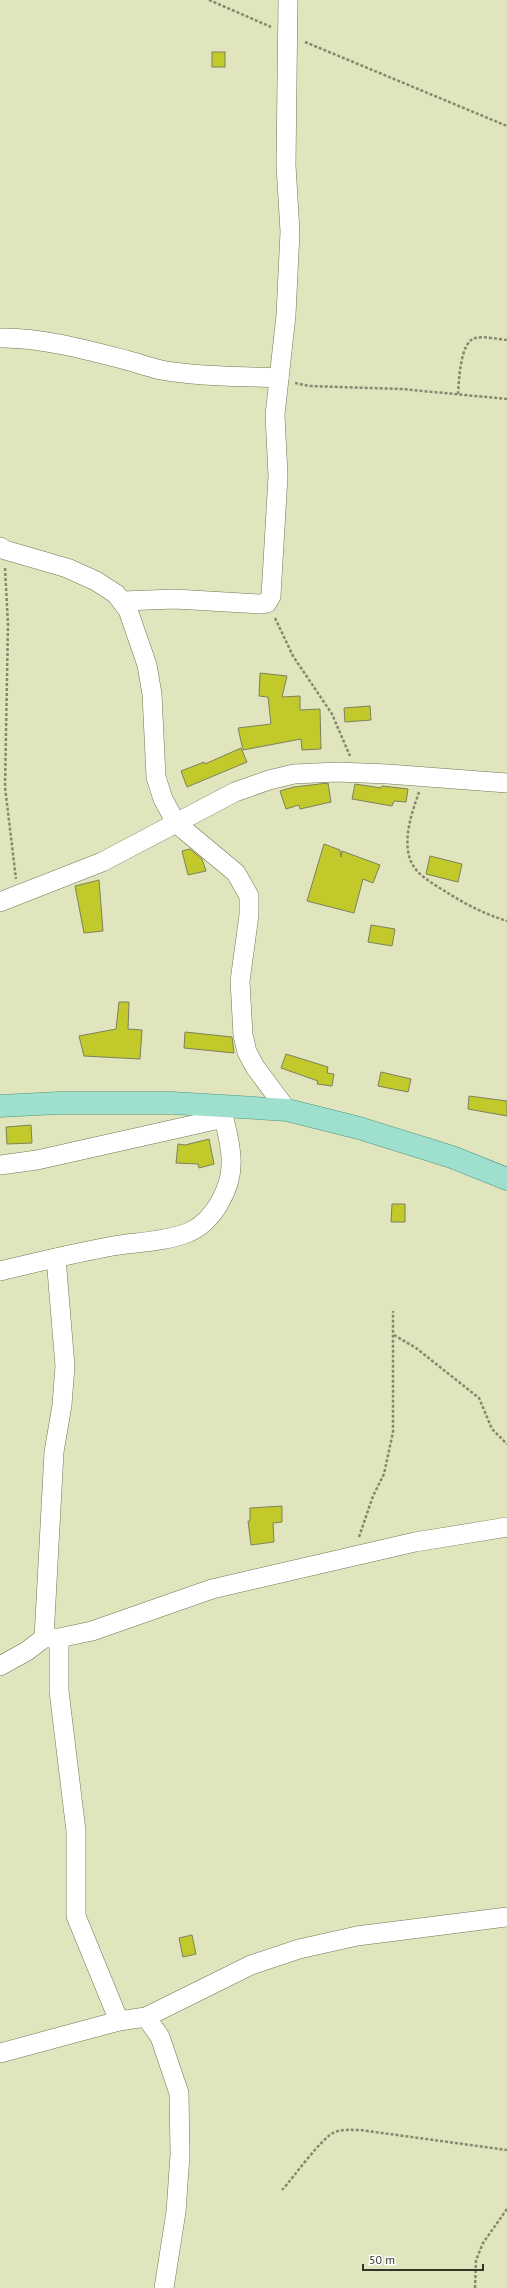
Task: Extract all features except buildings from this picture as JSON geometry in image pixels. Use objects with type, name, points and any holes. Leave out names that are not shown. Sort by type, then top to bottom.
[{"type":"main road","points":[[0,1106],[58,1103],[222,1112],[288,1110],[359,1128],[445,1155],[507,1179]]},
{"type":"street","points":[[123,601],[182,599],[260,604],[269,601],[273,578],[278,476],[276,415],[286,315],[290,232],[286,164],[288,0]]},
{"type":"street","points":[[0,338],[16,338],[56,345],[124,360],[160,370],[192,374],[279,378]]},
{"type":"street","points":[[2,548],[67,568],[96,581],[123,601],[128,610],[147,665],[152,694],[156,777],[163,799],[176,823],[236,873],[249,896],[249,922],[240,981],[243,1035],[247,1052],[255,1067],[288,1110]]},
{"type":"street","points":[[0,902],[102,862],[235,792],[269,780],[294,774],[357,773],[507,783]]},
{"type":"street","points":[[0,1165],[37,1160],[222,1112],[231,1159],[230,1172],[222,1196],[209,1218],[200,1227],[186,1234],[154,1241],[114,1246],[0,1271]]},
{"type":"street","points":[[56,1258],[65,1366],[62,1405],[54,1452],[52,1638],[76,1831],[76,1916],[119,2021]]},
{"type":"street","points":[[0,1666],[52,1638],[92,1631],[212,1589],[352,1558],[415,1542],[507,1528]]},
{"type":"street","points":[[0,2053],[119,2021],[146,2017],[251,1965],[299,1948],[356,1936],[507,1917]]},
{"type":"street","points":[[146,2017],[160,2037],[179,2093],[180,2154],[176,2204],[164,2288]]},
{"type":"path","points":[[209,0],[348,62],[507,126]]},
{"type":"path","points":[[458,394],[464,353],[469,342],[476,338],[507,340]]},
{"type":"path","points":[[279,378],[309,386],[458,394],[507,400]]},
{"type":"path","points":[[2,548],[8,624],[5,788],[18,895]]},
{"type":"path","points":[[269,601],[284,639],[309,682],[332,714],[357,773]]},
{"type":"path","points":[[425,777],[410,818],[408,841],[410,857],[417,872],[473,908],[507,921]]},
{"type":"path","points":[[352,1558],[373,1496],[384,1474],[393,1432],[393,1311]]},
{"type":"path","points":[[394,1335],[416,1348],[479,1398],[492,1429],[507,1444]]},
{"type":"path","points":[[282,2190],[333,2133],[343,2130],[360,2130],[507,2150]]},
{"type":"path","points":[[475,2288],[476,2260],[483,2243],[507,2209]]}]
